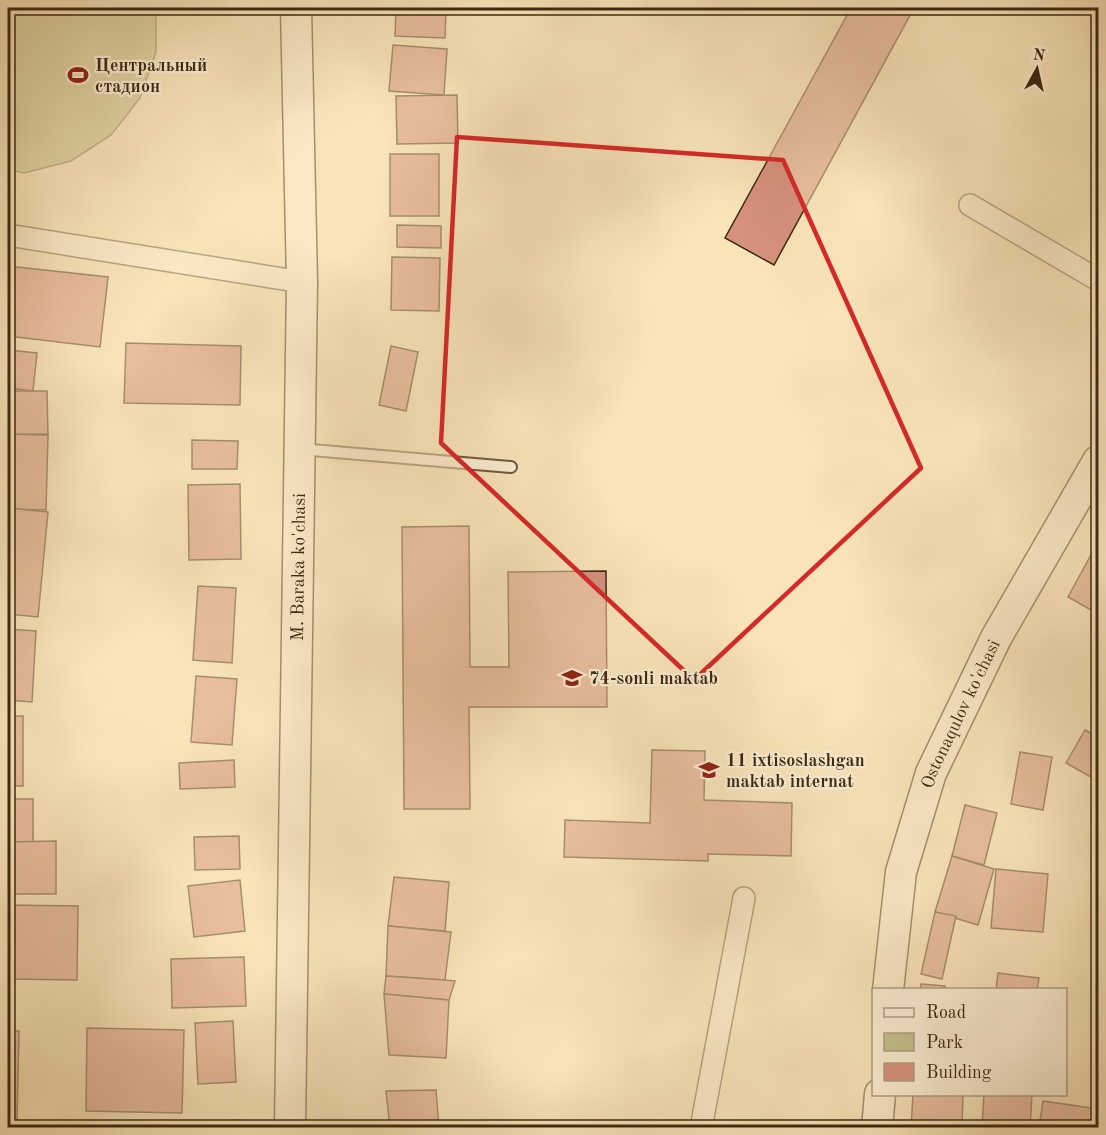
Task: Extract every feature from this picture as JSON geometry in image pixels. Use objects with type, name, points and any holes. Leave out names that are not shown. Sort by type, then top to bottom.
[{"type":"street","name":"M. Baraka ko'chasi","points":[[290,1128],[303,282],[296,8]]},
{"type":"street","points":[[970,205],[1098,280]]},
{"type":"street","points":[[8,235],[303,282]]},
{"type":"street","name":"Ostonaqulov ko'chasi","points":[[888,988],[901,872],[931,773],[996,638],[1098,461]]},
{"type":"street","points":[[701,1128],[744,898]]},
{"type":"street","points":[[877,1128],[880,1096]]},
{"type":"lane","points":[[300,449],[511,467]]},
{"type":"highlighted area","points":[[457,137],[783,160],[921,468],[694,680],[441,443]]},
{"type":"green space","name":"Центральный стадион","points":[[8,8],[156,8],[156,52],[140,98],[111,135],[71,161],[24,173],[8,170]]},
{"type":"building","points":[[396,8],[446,8],[445,38],[395,36]]},
{"type":"building","points":[[851,8],[914,8],[774,265],[725,238]]},
{"type":"building","points":[[393,45],[447,49],[444,95],[389,91]]},
{"type":"building","points":[[457,95],[458,143],[397,144],[396,96]]},
{"type":"building","points":[[390,154],[439,154],[439,216],[390,216]]},
{"type":"building","points":[[397,225],[441,226],[441,248],[397,247]]},
{"type":"building","points":[[392,257],[440,258],[439,311],[391,310]]},
{"type":"building","points":[[8,266],[108,277],[100,347],[8,336]]},
{"type":"building","points":[[126,343],[241,346],[240,405],[124,403]]},
{"type":"building","points":[[391,346],[418,352],[406,411],[379,405]]},
{"type":"building","points":[[8,350],[37,353],[33,391],[8,388]]},
{"type":"building","points":[[8,391],[47,391],[48,434],[8,435]]},
{"type":"building","points":[[8,434],[48,435],[46,510],[8,509]]},
{"type":"building","points":[[192,440],[238,441],[237,469],[192,469]]},
{"type":"building","points":[[240,484],[241,559],[189,560],[188,485]]},
{"type":"building","points":[[8,508],[48,512],[38,617],[8,614]]},
{"type":"building","points":[[469,526],[470,667],[509,667],[508,572],[606,571],[607,707],[469,707],[470,809],[404,809],[402,527]]},
{"type":"building","points":[[1098,542],[1098,614],[1068,597]]},
{"type":"building","points":[[198,586],[236,588],[232,663],[193,660]]},
{"type":"building","points":[[8,629],[36,631],[32,702],[8,700]]},
{"type":"building","points":[[196,676],[237,679],[232,745],[191,742]]},
{"type":"building","points":[[8,716],[23,716],[23,786],[8,786]]},
{"type":"building","points":[[1085,730],[1098,738],[1098,781],[1066,763]]},
{"type":"building","points":[[652,750],[705,751],[704,800],[792,803],[791,856],[708,854],[708,861],[564,857],[565,820],[650,823]]},
{"type":"building","points":[[1020,752],[1052,757],[1043,810],[1011,804]]},
{"type":"building","points":[[234,760],[235,787],[180,789],[179,763]]},
{"type":"building","points":[[8,799],[33,799],[33,842],[8,842]]},
{"type":"building","points":[[965,805],[997,813],[984,865],[952,856]]},
{"type":"building","points":[[239,836],[240,869],[195,870],[194,837]]},
{"type":"building","points":[[56,841],[56,894],[8,894],[8,842]]},
{"type":"building","points":[[952,856],[994,869],[978,925],[935,912]]},
{"type":"building","points":[[996,869],[1048,874],[1043,932],[991,928]]},
{"type":"building","points":[[394,877],[449,882],[445,931],[388,926]]},
{"type":"building","points":[[240,880],[245,931],[194,937],[188,886]]},
{"type":"building","points":[[8,905],[78,906],[77,980],[8,979]]},
{"type":"building","points":[[935,912],[956,916],[942,979],[921,974]]},
{"type":"building","points":[[388,926],[451,932],[445,980],[386,976]]},
{"type":"building","points":[[244,957],[246,1006],[172,1008],[171,959]]},
{"type":"building","points":[[998,973],[1039,978],[1037,988],[996,988]]},
{"type":"building","points":[[386,976],[455,981],[449,1000],[384,994]]},
{"type":"building","points":[[921,984],[945,986],[945,988],[920,988]]},
{"type":"building","points":[[384,994],[449,1000],[446,1058],[389,1055]]},
{"type":"building","points":[[233,1021],[236,1082],[198,1084],[195,1023]]},
{"type":"building","points":[[87,1028],[184,1030],[182,1113],[86,1111]]},
{"type":"building","points":[[8,1031],[19,1031],[17,1119],[8,1119]]},
{"type":"building","points":[[436,1090],[439,1128],[390,1128],[386,1091]]},
{"type":"building","points":[[913,1096],[963,1096],[962,1128],[911,1128]]},
{"type":"building","points":[[984,1096],[1032,1096],[1030,1128],[982,1126]]},
{"type":"building","points":[[1043,1101],[1098,1109],[1098,1128],[1039,1128]]},
{"type":"building","points":[[241,1120],[241,1128],[105,1128],[105,1126]]},
{"type":"place","name":"Центральный стадион","points":[[78,75]]},
{"type":"place","name":"74-sonli maktab","points":[[572,678]]},
{"type":"place","name":"11 ixtisoslashgan maktab internat","points":[[709,770]]}]
